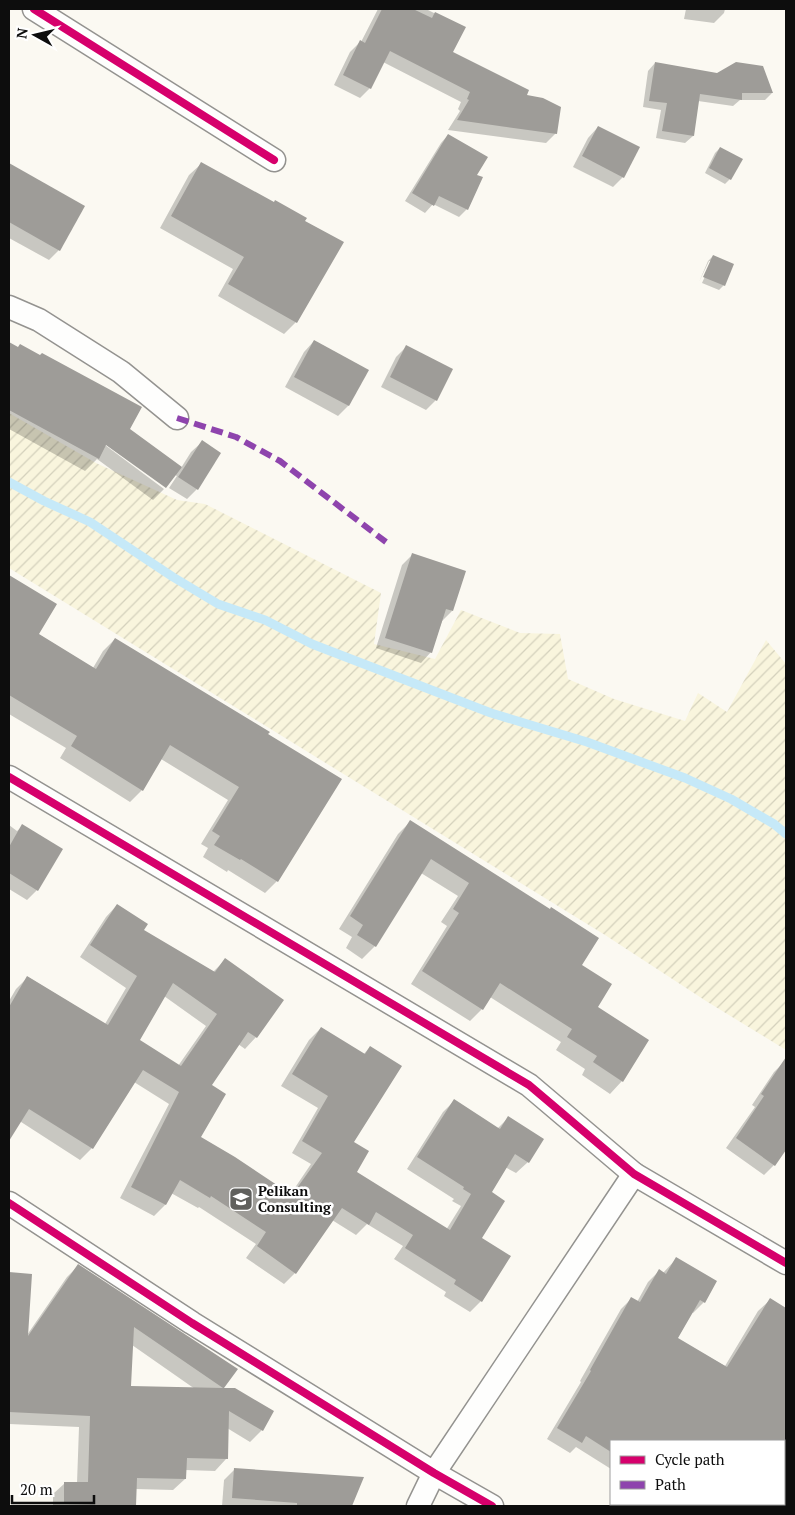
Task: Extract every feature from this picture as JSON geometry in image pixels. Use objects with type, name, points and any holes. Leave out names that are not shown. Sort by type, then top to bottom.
[{"type":"street","points":[[34,9],[274,160]]},
{"type":"street","points":[[9,307],[38,320],[121,372],[176,418]]},
{"type":"street","points":[[9,777],[529,1085],[634,1174],[786,1263]]},
{"type":"street","points":[[418,1506],[434,1473],[634,1174]]},
{"type":"street","points":[[9,1203],[192,1323],[434,1473],[492,1506]]},
{"type":"shaded area","points":[[9,413],[96,463],[177,500],[205,504],[381,593],[374,644],[435,659],[461,610],[520,633],[560,634],[568,679],[614,699],[685,721],[698,693],[727,712],[766,640],[786,664],[786,1050],[706,1001],[605,935],[9,568]]},
{"type":"building","points":[[382,9],[413,9],[432,18],[435,12],[466,27],[453,52],[529,90],[527,95],[543,98],[561,107],[557,134],[457,120],[469,100],[467,99],[470,92],[390,51],[371,89],[343,75],[360,40],[365,43]]},
{"type":"building","points":[[655,62],[717,73],[736,62],[763,66],[773,93],[742,93],[742,100],[700,94],[694,136],[662,131],[667,103],[649,101]]},
{"type":"building","points":[[598,126],[640,147],[624,178],[582,156]]},
{"type":"building","points":[[448,134],[488,157],[477,175],[483,177],[468,210],[439,196],[434,206],[412,193]]},
{"type":"building","points":[[720,147],[743,159],[731,180],[709,168]]},
{"type":"building","points":[[201,162],[274,202],[275,200],[307,218],[305,221],[344,242],[297,323],[228,284],[244,257],[171,216]]},
{"type":"building","points":[[9,163],[85,206],[60,251],[9,222]]},
{"type":"building","points":[[713,255],[734,264],[725,286],[703,277]]},
{"type":"building","points":[[314,340],[369,370],[349,406],[294,377]]},
{"type":"building","points":[[9,342],[18,347],[20,344],[40,355],[42,353],[142,407],[130,429],[182,467],[166,488],[106,445],[99,459],[9,410]]},
{"type":"building","points":[[406,345],[453,369],[437,401],[390,377]]},
{"type":"building","points":[[202,440],[221,453],[198,490],[178,477]]},
{"type":"building","points":[[412,553],[466,571],[453,611],[446,609],[432,653],[385,638]]},
{"type":"building","points":[[9,575],[57,604],[39,634],[96,669],[115,638],[270,732],[268,734],[342,779],[278,882],[214,845],[220,836],[212,831],[239,787],[170,745],[143,791],[71,746],[77,736],[9,695]]},
{"type":"building","points":[[410,820],[599,938],[582,965],[612,984],[598,1007],[649,1040],[623,1082],[593,1062],[597,1056],[567,1037],[572,1029],[500,983],[483,1010],[422,971],[459,913],[453,909],[469,883],[431,859],[376,947],[357,935],[363,925],[350,916]]},
{"type":"building","points":[[22,824],[63,849],[38,891],[9,873],[9,847]]},
{"type":"building","points":[[117,904],[148,924],[144,930],[215,972],[225,958],[284,1000],[257,1038],[248,1032],[212,1085],[226,1094],[201,1137],[292,1195],[322,1153],[302,1141],[328,1096],[292,1074],[321,1027],[365,1054],[370,1046],[402,1066],[354,1142],[369,1151],[357,1172],[450,1230],[471,1194],[463,1189],[464,1187],[417,1157],[454,1099],[500,1129],[508,1116],[544,1139],[529,1163],[515,1154],[492,1192],[505,1201],[482,1238],[511,1256],[482,1302],[454,1284],[456,1280],[405,1248],[413,1235],[376,1212],[369,1225],[342,1208],[296,1274],[257,1246],[266,1232],[211,1196],[210,1198],[180,1180],[166,1205],[131,1187],[179,1092],[143,1070],[93,1149],[29,1109],[9,1141],[9,1007],[27,976],[108,1025],[137,976],[90,945]],"holes":[[[173,983],[217,1014],[181,1066],[140,1040]]]},
{"type":"building","points":[[786,1057],[786,1150],[775,1166],[736,1138],[764,1096],[761,1094]]},
{"type":"building","points":[[676,1257],[717,1281],[705,1303],[700,1300],[678,1338],[727,1367],[770,1298],[786,1308],[786,1441],[610,1440],[610,1451],[586,1436],[582,1443],[557,1428],[591,1371],[631,1297],[640,1302],[659,1269],[666,1274]]},
{"type":"building","points":[[78,1264],[238,1369],[224,1388],[235,1388],[274,1411],[263,1431],[229,1411],[228,1459],[187,1458],[186,1479],[137,1478],[136,1506],[64,1504],[64,1482],[88,1482],[90,1416],[9,1412],[9,1272],[32,1274],[28,1336]],"holes":[[[134,1327],[223,1388],[131,1386]]]},
{"type":"building","points":[[234,1468],[364,1477],[352,1506],[297,1506],[297,1503],[232,1498]]},
{"type":"waterway","points":[[9,482],[44,501],[90,522],[173,577],[218,604],[265,620],[312,644],[491,713],[587,742],[685,778],[731,799],[774,824],[786,834]]},
{"type":"marked path","points":[[177,418],[236,437],[280,461],[386,542]]},
{"type":"cycle path","points":[[34,9],[274,160]]},
{"type":"cycle path","points":[[9,777],[529,1085],[634,1174],[786,1263]]},
{"type":"cycle path","points":[[9,1203],[192,1323],[434,1473],[492,1506]]},
{"type":"place","name":"Pelikan Consulting","points":[[241,1199]]}]
